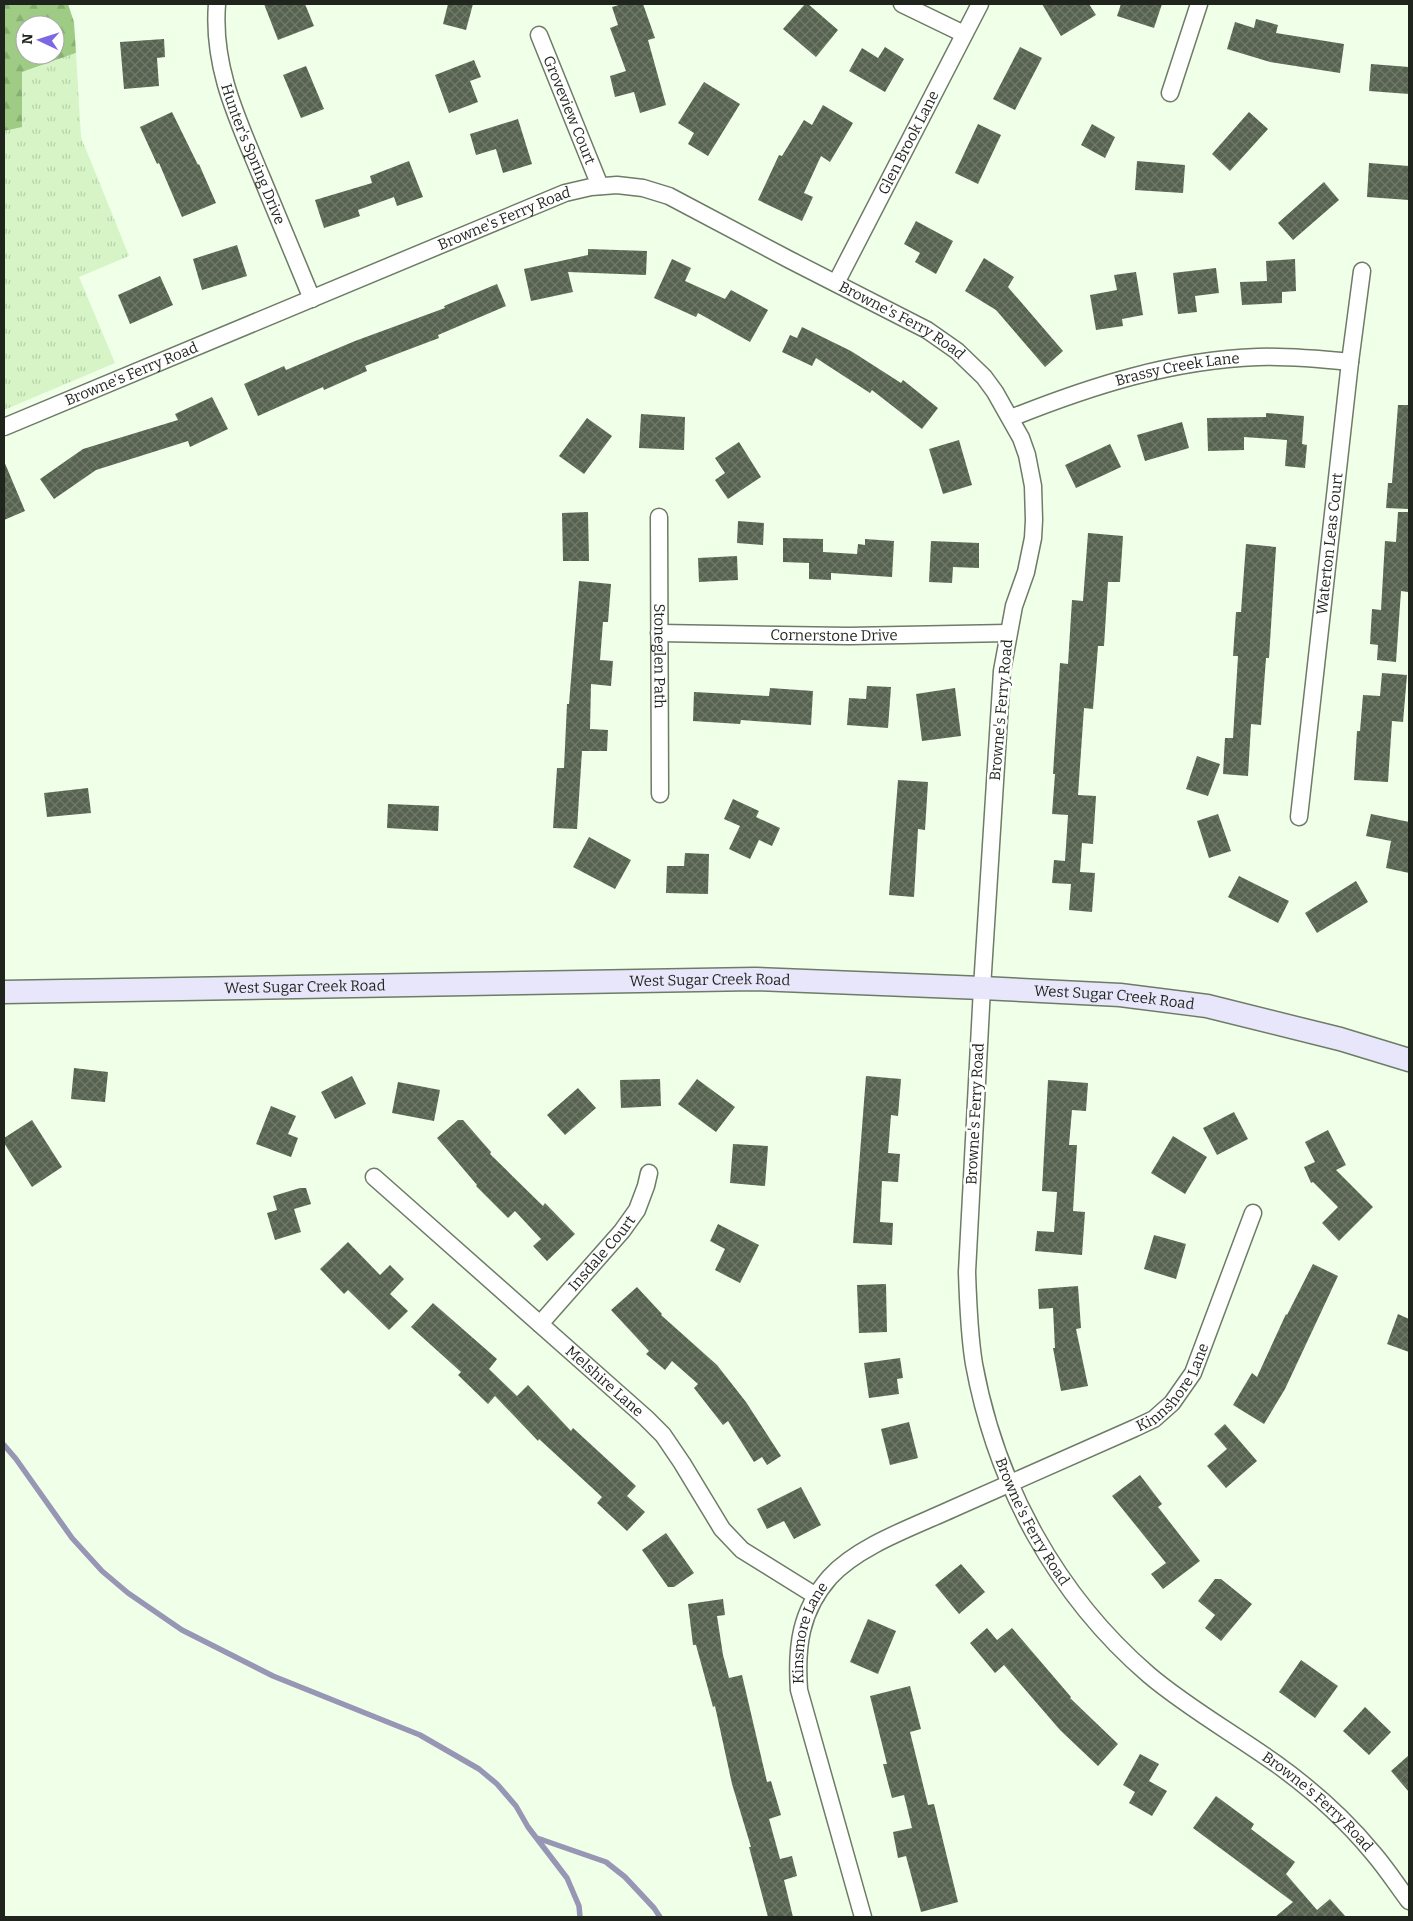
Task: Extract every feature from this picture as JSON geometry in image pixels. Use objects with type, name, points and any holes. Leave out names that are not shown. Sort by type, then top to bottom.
[{"type":"main road","name":"West Sugar Creek Road","points":[[4,992],[755,979],[982,988],[1120,995],[1207,1006],[1340,1039],[1409,1060]]},
{"type":"street","name":"Hunter's Spring Drive","points":[[217,4],[217,49],[225,86],[312,299]]},
{"type":"street","points":[[902,4],[964,34]]},
{"type":"street","name":"Glen Brook Lane","points":[[836,283],[980,4]]},
{"type":"street","points":[[1170,93],[1198,4]]},
{"type":"street","name":"Groveview Court","points":[[539,35],[600,186]]},
{"type":"street","name":"Browne's Ferry Road","points":[[4,427],[565,193],[600,186],[617,185],[644,188],[669,196],[927,330],[957,351],[984,377],[1011,418],[1027,455],[1033,486],[1034,520],[1033,538],[1026,572],[1014,606],[1002,671],[982,988],[967,1272],[968,1317],[974,1363],[983,1407],[999,1460],[1029,1526],[1053,1565],[1080,1602],[1116,1643],[1149,1675],[1185,1703],[1275,1763],[1319,1798],[1373,1853],[1409,1901]]},
{"type":"street","name":"Waterton Leas Court","points":[[1299,817],[1362,271]]},
{"type":"street","name":"Brassy Creek Lane","points":[[1011,418],[1070,395],[1108,383],[1185,365],[1260,357],[1311,358],[1350,362]]},
{"type":"street","name":"Stoneglen Path","points":[[659,517],[660,794]]},
{"type":"street","name":"Cornerstone Drive","points":[[659,633],[849,636],[1008,632]]},
{"type":"street","name":"Insdale Court","points":[[540,1324],[622,1231],[636,1210],[649,1174]]},
{"type":"street","name":"Melshire Lane","points":[[374,1177],[646,1418],[663,1436],[682,1463],[722,1529],[742,1550],[816,1596]]},
{"type":"street","name":"Kinnshore Lane","points":[[1009,1484],[1154,1419],[1172,1403],[1193,1373],[1253,1213]]},
{"type":"street","name":"Kinsmore Lane","points":[[863,1917],[799,1690],[797,1662],[800,1633],[807,1612],[829,1578],[857,1554],[1009,1484]]},
{"type":"green space","points":[[4,4],[68,4],[74,22],[76,53],[65,57],[65,15],[15,15],[15,65],[43,65],[23,72],[22,128],[4,131]]},
{"type":"green space","points":[[76,53],[81,137],[129,256],[79,277],[115,363],[4,410],[4,131],[22,127],[22,72],[42,65],[65,65],[65,57]]},
{"type":"building","points":[[264,4],[305,4],[314,26],[278,40]]},
{"type":"building","points":[[448,4],[473,4],[466,30],[443,24]]},
{"type":"building","points":[[622,4],[643,4],[655,38],[648,40],[666,105],[640,113],[634,92],[615,97],[610,76],[626,71],[610,28],[618,25],[612,7]]},
{"type":"building","points":[[805,4],[808,4],[838,30],[816,57],[783,29]]},
{"type":"building","points":[[1042,4],[1089,4],[1096,15],[1061,36]]},
{"type":"building","points":[[1121,4],[1162,4],[1154,28],[1117,16]]},
{"type":"building","points":[[1256,19],[1278,25],[1276,33],[1344,44],[1340,73],[1270,62],[1227,49],[1235,22],[1254,28]]},
{"type":"building","points":[[164,39],[165,57],[157,58],[159,86],[124,89],[120,42]]},
{"type":"building","points":[[885,47],[904,59],[885,92],[849,71],[862,48],[878,58]]},
{"type":"building","points":[[1020,47],[1042,58],[1015,110],[993,99]]},
{"type":"building","points":[[474,60],[481,77],[470,81],[478,102],[449,113],[435,75]]},
{"type":"building","points":[[1371,64],[1409,67],[1409,94],[1369,91]]},
{"type":"building","points":[[306,66],[324,109],[301,118],[283,75]]},
{"type":"building","points":[[704,82],[740,104],[708,156],[688,144],[694,133],[678,123]]},
{"type":"building","points":[[823,105],[853,123],[830,162],[821,156],[804,193],[813,197],[802,221],[758,200],[779,155],[782,156],[804,120],[812,125]]},
{"type":"building","points":[[172,112],[199,164],[216,203],[182,217],[159,163],[157,164],[140,127]]},
{"type":"building","points":[[1249,112],[1268,129],[1230,171],[1212,154]]},
{"type":"building","points":[[518,119],[532,164],[503,173],[496,149],[476,155],[470,134]]},
{"type":"building","points":[[978,124],[1001,135],[978,184],[955,173]]},
{"type":"building","points":[[1092,124],[1115,137],[1105,158],[1081,145]]},
{"type":"building","points":[[409,161],[423,197],[397,206],[394,197],[358,210],[360,216],[324,228],[315,200],[372,183],[370,176]]},
{"type":"building","points":[[1137,161],[1185,165],[1183,193],[1135,190]]},
{"type":"building","points":[[1369,163],[1409,166],[1409,200],[1367,197]]},
{"type":"building","points":[[1324,182],[1339,200],[1293,240],[1278,223]]},
{"type":"building","points":[[916,221],[953,241],[936,274],[915,262],[920,253],[904,244]]},
{"type":"building","points":[[237,245],[247,276],[202,290],[193,259]]},
{"type":"building","points":[[588,249],[647,251],[646,275],[568,272],[573,292],[531,301],[524,269],[588,255]]},
{"type":"building","points":[[984,258],[1014,277],[1008,287],[1063,351],[1045,367],[996,310],[965,291]]},
{"type":"building","points":[[672,259],[691,268],[685,281],[725,299],[731,290],[768,310],[750,342],[698,313],[696,317],[654,298]]},
{"type":"building","points":[[1295,259],[1296,291],[1282,292],[1282,303],[1242,305],[1240,282],[1267,281],[1266,261]]},
{"type":"building","points":[[1216,268],[1219,293],[1195,296],[1197,312],[1178,314],[1173,273]]},
{"type":"building","points":[[1136,272],[1143,315],[1122,319],[1123,326],[1096,330],[1090,295],[1117,290],[1114,275]]},
{"type":"building","points":[[160,276],[173,305],[130,324],[118,295]]},
{"type":"building","points":[[497,284],[506,306],[438,335],[439,338],[365,366],[367,371],[324,390],[323,387],[258,416],[244,384],[284,366],[286,370],[355,341],[445,308],[444,306]]},
{"type":"building","points":[[802,327],[851,351],[901,383],[903,380],[938,408],[922,429],[872,390],[870,393],[816,358],[812,366],[782,352],[790,335],[797,338]]},
{"type":"building","points":[[212,397],[228,429],[190,447],[188,441],[96,470],[54,499],[40,479],[83,449],[178,420],[175,414]]},
{"type":"building","points":[[1398,405],[1409,405],[1409,509],[1386,508],[1388,483],[1392,483]]},
{"type":"building","points":[[1266,413],[1304,416],[1302,444],[1307,445],[1305,468],[1285,466],[1287,440],[1244,437],[1244,450],[1208,451],[1207,418],[1266,417]]},
{"type":"building","points":[[641,414],[685,417],[684,450],[639,448]]},
{"type":"building","points":[[587,418],[612,436],[584,474],[559,456]]},
{"type":"building","points":[[1182,422],[1189,448],[1145,461],[1137,435]]},
{"type":"building","points":[[959,440],[972,485],[943,494],[929,449]]},
{"type":"building","points":[[739,442],[761,477],[728,499],[715,480],[725,473],[715,458]]},
{"type":"building","points":[[1110,444],[1121,467],[1076,488],[1065,465]]},
{"type":"building","points":[[4,461],[25,511],[4,520]]},
{"type":"building","points":[[588,512],[589,561],[563,561],[562,513]]},
{"type":"building","points":[[1398,512],[1409,512],[1409,574],[1408,592],[1401,591],[1396,662],[1377,660],[1378,645],[1370,644],[1372,609],[1381,610],[1385,541],[1396,542]]},
{"type":"building","points":[[738,521],[764,523],[763,545],[737,543]]},
{"type":"building","points":[[1088,533],[1123,536],[1120,582],[1108,582],[1104,646],[1098,646],[1093,709],[1084,708],[1078,795],[1096,796],[1093,844],[1082,843],[1080,872],[1095,873],[1092,912],[1069,910],[1071,884],[1052,883],[1054,860],[1065,861],[1068,815],[1052,814],[1060,663],[1068,664],[1072,600],[1083,601]]},
{"type":"building","points":[[783,538],[823,539],[823,552],[857,554],[858,544],[865,545],[865,539],[894,541],[892,577],[831,573],[831,580],[809,579],[809,563],[783,562]]},
{"type":"building","points":[[931,541],[979,543],[979,568],[953,567],[952,583],[929,582]]},
{"type":"building","points":[[1246,544],[1276,547],[1269,658],[1266,658],[1261,725],[1251,724],[1248,776],[1223,774],[1225,738],[1233,738],[1238,656],[1233,656],[1236,612],[1241,612]]},
{"type":"building","points":[[737,556],[738,580],[699,582],[698,558]]},
{"type":"building","points":[[579,581],[611,584],[608,622],[603,622],[600,660],[613,661],[611,686],[591,684],[590,729],[608,730],[607,751],[582,751],[577,829],[553,828],[557,768],[564,768],[567,704],[569,704]]},
{"type":"building","points":[[1382,673],[1407,675],[1403,722],[1392,721],[1388,782],[1354,780],[1357,731],[1360,731],[1363,695],[1380,696]]},
{"type":"building","points":[[867,686],[891,687],[888,728],[847,725],[849,698],[866,699]]},
{"type":"building","points":[[770,688],[813,691],[811,725],[741,720],[740,724],[693,721],[694,692],[769,696]]},
{"type":"building","points":[[955,688],[961,736],[922,741],[916,694]]},
{"type":"building","points":[[1197,756],[1220,764],[1208,796],[1186,789]]},
{"type":"building","points":[[898,780],[928,782],[925,830],[918,829],[914,897],[889,895]]},
{"type":"building","points":[[88,788],[91,813],[47,817],[44,793]]},
{"type":"building","points":[[733,799],[759,811],[756,817],[780,828],[772,846],[759,840],[750,859],[729,849],[740,826],[724,819]]},
{"type":"building","points":[[388,804],[439,806],[438,831],[387,828]]},
{"type":"building","points":[[1218,814],[1231,851],[1209,858],[1197,821]]},
{"type":"building","points":[[1371,814],[1409,822],[1409,873],[1386,868],[1391,841],[1366,836]]},
{"type":"building","points":[[589,837],[631,860],[615,889],[573,867]]},
{"type":"building","points":[[685,853],[709,854],[708,894],[666,893],[667,866],[684,866]]},
{"type":"building","points":[[1239,876],[1289,901],[1278,923],[1228,897]]},
{"type":"building","points":[[1356,881],[1368,902],[1317,933],[1305,913]]},
{"type":"building","points":[[74,1068],[108,1072],[105,1102],[71,1099]]},
{"type":"building","points":[[352,1076],[366,1104],[335,1119],[321,1092]]},
{"type":"building","points":[[866,1076],[901,1079],[898,1116],[891,1115],[888,1153],[900,1154],[898,1182],[882,1181],[880,1222],[893,1223],[892,1245],[853,1243]]},
{"type":"building","points":[[660,1079],[661,1106],[621,1108],[620,1080]]},
{"type":"building","points":[[697,1079],[735,1107],[716,1132],[678,1104]]},
{"type":"building","points":[[1048,1080],[1088,1083],[1086,1111],[1072,1110],[1069,1145],[1077,1145],[1073,1211],[1085,1212],[1082,1255],[1035,1251],[1037,1231],[1054,1232],[1057,1192],[1042,1191]]},
{"type":"building","points":[[398,1082],[440,1090],[434,1121],[392,1113]]},
{"type":"building","points":[[578,1088],[596,1108],[565,1135],[547,1115]]},
{"type":"building","points":[[271,1106],[296,1116],[288,1134],[298,1138],[291,1157],[256,1144]]},
{"type":"building","points":[[1234,1112],[1248,1139],[1217,1155],[1203,1128]]},
{"type":"building","points":[[32,1120],[62,1167],[32,1187],[4,1143],[4,1138]]},
{"type":"building","points":[[458,1120],[463,1120],[491,1152],[490,1154],[543,1206],[545,1203],[575,1234],[547,1261],[533,1246],[541,1239],[515,1211],[508,1218],[476,1186],[437,1138]]},
{"type":"building","points":[[1328,1130],[1346,1165],[1336,1170],[1373,1207],[1339,1241],[1322,1223],[1338,1207],[1313,1182],[1311,1183],[1304,1167],[1315,1162],[1305,1142]]},
{"type":"building","points":[[1173,1136],[1207,1157],[1185,1194],[1151,1173]]},
{"type":"building","points":[[733,1144],[768,1146],[765,1186],[730,1183]]},
{"type":"building","points":[[306,1188],[311,1204],[294,1209],[301,1232],[275,1240],[267,1213],[277,1210],[273,1196]]},
{"type":"building","points":[[718,1224],[759,1245],[740,1283],[715,1270],[725,1249],[710,1241]]},
{"type":"building","points":[[1154,1235],[1186,1244],[1176,1279],[1144,1269]]},
{"type":"building","points":[[348,1242],[380,1275],[390,1265],[404,1279],[390,1294],[408,1311],[389,1330],[348,1290],[344,1294],[320,1269]]},
{"type":"building","points":[[1313,1264],[1338,1276],[1285,1389],[1264,1424],[1233,1405],[1252,1373],[1257,1377],[1286,1314]]},
{"type":"building","points":[[886,1284],[887,1332],[859,1333],[857,1285]]},
{"type":"building","points":[[1078,1286],[1081,1328],[1076,1329],[1088,1386],[1061,1391],[1053,1348],[1055,1348],[1053,1308],[1039,1309],[1038,1289]]},
{"type":"building","points":[[637,1287],[661,1315],[717,1365],[746,1402],[781,1456],[767,1465],[762,1457],[754,1462],[728,1421],[723,1425],[694,1388],[698,1384],[672,1361],[665,1370],[646,1354],[649,1351],[611,1310]]},
{"type":"building","points":[[433,1303],[497,1359],[489,1369],[517,1396],[528,1385],[571,1431],[573,1428],[636,1486],[627,1496],[645,1512],[627,1531],[597,1503],[602,1497],[539,1439],[538,1441],[495,1396],[488,1404],[458,1375],[461,1372],[411,1327]]},
{"type":"building","points":[[1398,1314],[1409,1319],[1409,1352],[1387,1344]]},
{"type":"building","points":[[900,1358],[903,1378],[897,1379],[899,1394],[869,1398],[864,1363]]},
{"type":"building","points":[[909,1422],[918,1458],[890,1465],[881,1429]]},
{"type":"building","points":[[1225,1424],[1257,1461],[1226,1488],[1207,1466],[1227,1449],[1214,1434]]},
{"type":"building","points":[[1140,1475],[1162,1504],[1158,1507],[1200,1561],[1163,1589],[1151,1574],[1166,1563],[1112,1496]]},
{"type":"building","points":[[801,1487],[821,1525],[794,1539],[784,1521],[767,1529],[757,1509]]},
{"type":"building","points":[[666,1533],[694,1573],[674,1587],[668,1587],[642,1550]]},
{"type":"building","points":[[961,1564],[985,1592],[959,1614],[935,1585]]},
{"type":"building","points":[[1215,1579],[1221,1579],[1252,1604],[1221,1641],[1205,1628],[1215,1615],[1198,1601]]},
{"type":"building","points":[[723,1599],[725,1615],[717,1616],[723,1655],[729,1678],[742,1675],[767,1782],[771,1781],[781,1815],[769,1819],[780,1859],[792,1856],[797,1876],[784,1880],[793,1917],[768,1917],[749,1847],[751,1847],[732,1784],[715,1706],[713,1707],[696,1645],[693,1645],[688,1604]]},
{"type":"building","points":[[868,1619],[896,1631],[878,1674],[850,1662]]},
{"type":"building","points":[[987,1628],[997,1640],[1012,1628],[1070,1698],[1118,1744],[1098,1766],[1060,1730],[1004,1665],[995,1673],[970,1643]]},
{"type":"building","points":[[1301,1660],[1338,1686],[1315,1718],[1279,1692]]},
{"type":"building","points":[[910,1686],[921,1729],[910,1732],[928,1805],[934,1804],[958,1902],[921,1912],[906,1856],[898,1858],[893,1832],[912,1828],[904,1795],[892,1798],[883,1764],[887,1764],[870,1696]]},
{"type":"building","points":[[1365,1707],[1391,1732],[1369,1755],[1343,1731]]},
{"type":"building","points":[[1140,1754],[1159,1764],[1149,1781],[1167,1791],[1152,1816],[1129,1803],[1135,1792],[1123,1785]]},
{"type":"building","points":[[1409,1755],[1409,1792],[1391,1771]]},
{"type":"building","points":[[1216,1796],[1254,1824],[1251,1829],[1295,1862],[1286,1874],[1317,1910],[1330,1899],[1346,1917],[1275,1917],[1293,1902],[1193,1828]]},
{"type":"waterway","points":[[4,1445],[72,1538],[102,1571],[128,1593],[182,1630],[273,1676],[420,1735],[479,1769],[497,1784],[516,1806],[528,1827],[567,1878],[579,1906],[580,1917]]},
{"type":"waterway","points":[[537,1838],[606,1862],[625,1877],[660,1917]]}]
